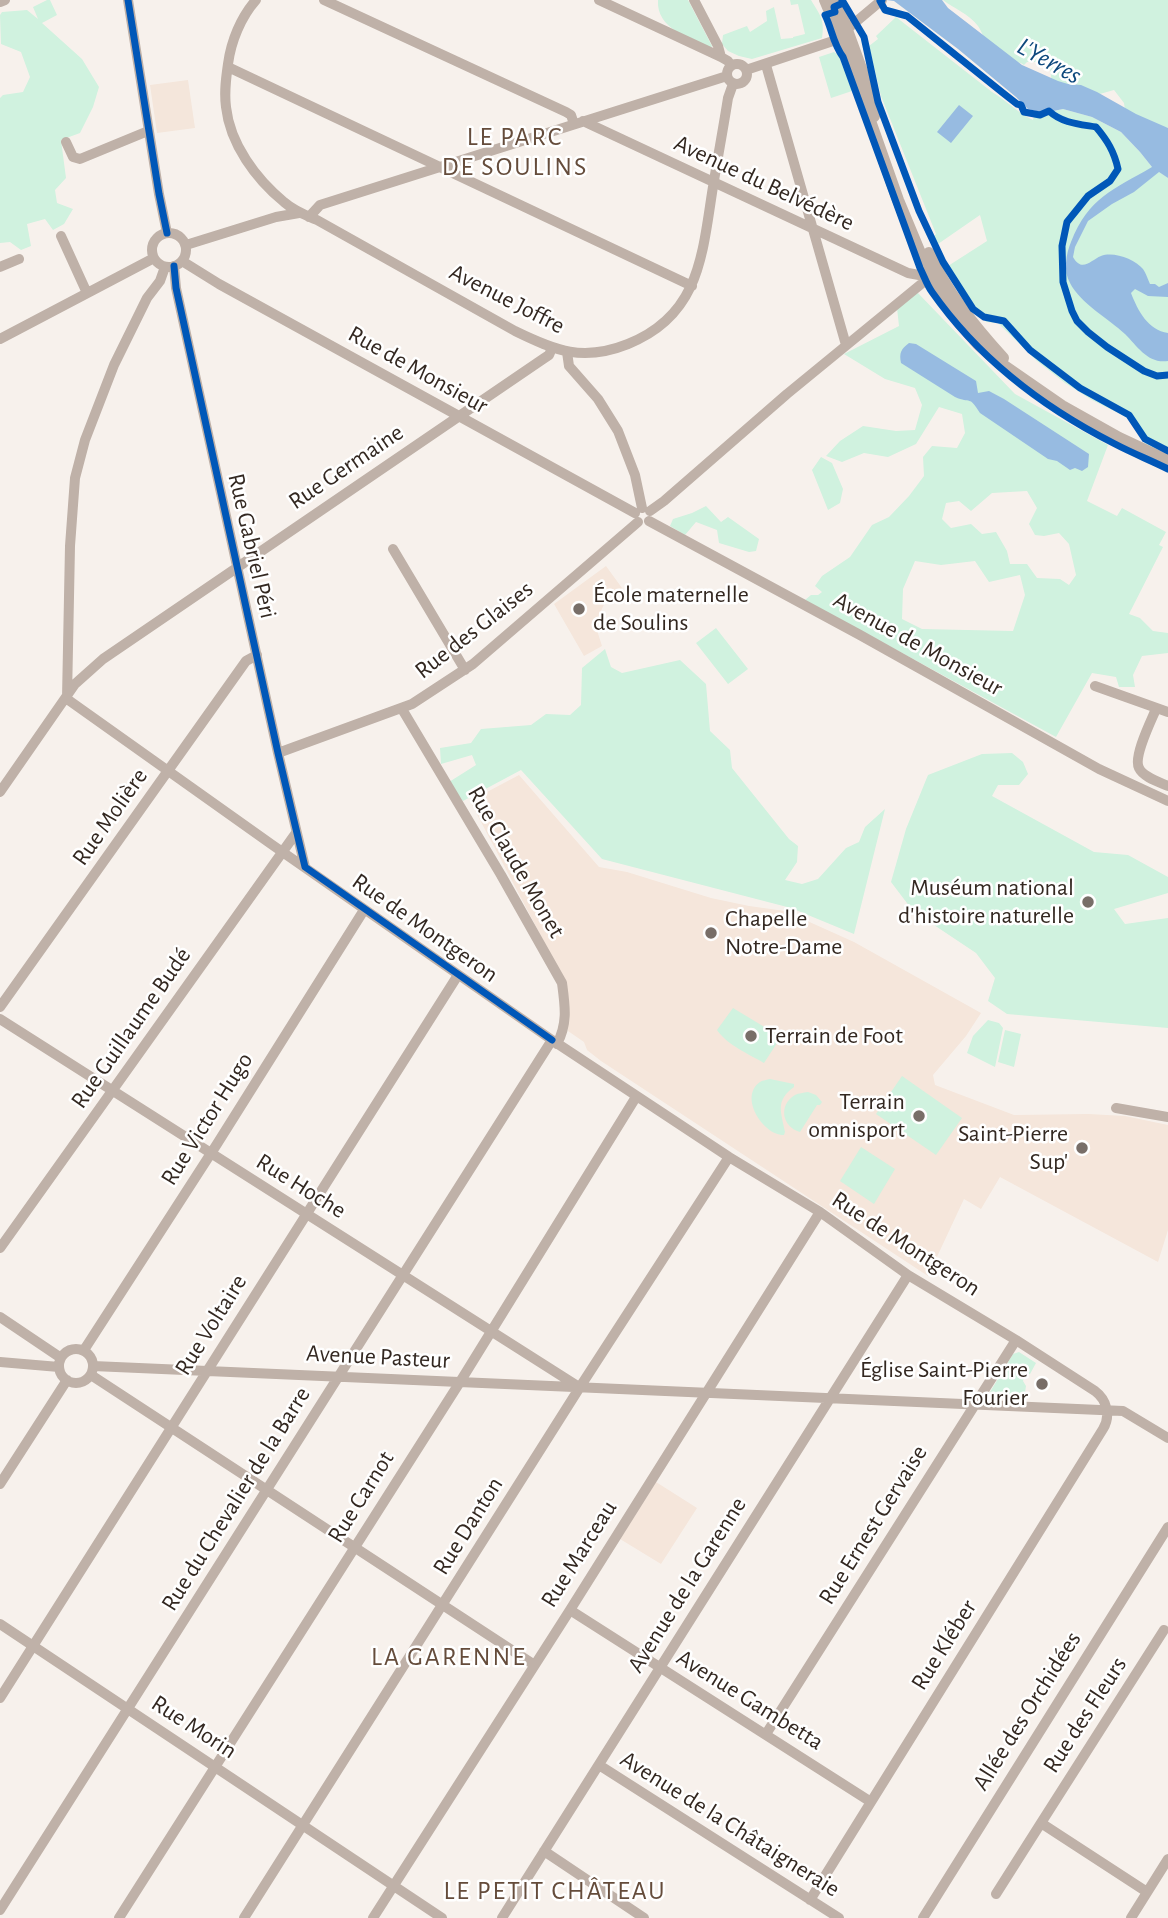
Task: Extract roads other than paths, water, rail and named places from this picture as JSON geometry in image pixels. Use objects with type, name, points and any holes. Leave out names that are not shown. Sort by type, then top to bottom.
[{"type":"main road","points":[[825,0],[844,33]]},
{"type":"main road","points":[[836,0],[844,33],[898,200],[934,274],[1020,376],[1089,422],[1168,461]]},
{"type":"street","points":[[0,2],[5,0]]},
{"type":"street","points":[[128,0],[167,233]]},
{"type":"street","name":"Avenue Joffre","points":[[257,0],[239,28],[230,51],[225,86],[226,109],[232,130],[249,165],[284,203],[304,215],[515,331],[551,348],[567,352],[605,351],[637,340],[666,320],[686,298],[700,263],[730,76]]},
{"type":"street","name":"Avenue du Belvédère","points":[[324,0],[565,112],[579,122],[908,273],[934,274]]},
{"type":"street","points":[[599,0],[728,61],[730,76]]},
{"type":"street","points":[[694,0],[721,57]]},
{"type":"street","points":[[746,70],[833,41],[881,0]]},
{"type":"street","points":[[186,245],[276,217],[304,215],[320,205],[438,166],[730,76],[740,65],[746,70],[747,77],[743,83],[730,76]]},
{"type":"street","points":[[766,65],[846,345]]},
{"type":"street","points":[[228,67],[692,286]]},
{"type":"street","points":[[66,142],[73,157],[80,159],[149,131]]},
{"type":"street","points":[[276,217],[284,203]]},
{"type":"street","points":[[66,698],[71,518],[75,478],[85,440],[114,365],[147,298],[186,254],[184,240],[176,234],[167,233],[158,237],[152,249],[154,258]]},
{"type":"street","points":[[61,236],[87,293]]},
{"type":"street","points":[[0,339],[154,258],[174,265]]},
{"type":"street","points":[[0,267],[19,259]]},
{"type":"street","name":"Rue de Monsieur","points":[[174,265],[219,284],[643,515]]},
{"type":"street","name":"Rue Gabriel Péri","points":[[174,265],[178,295],[296,833]]},
{"type":"street","name":"Rue des Glaises","points":[[278,753],[402,709],[464,670],[643,515],[664,501],[787,394],[934,274]]},
{"type":"street","name":"Rue Germaine","points":[[0,792],[75,684],[103,659],[549,355],[551,348]]},
{"type":"street","points":[[567,352],[569,366],[598,399],[618,430],[635,475],[643,515]]},
{"type":"street","name":"Avenue de Monsieur","points":[[643,515],[1100,769],[1168,801]]},
{"type":"street","points":[[393,549],[464,670]]},
{"type":"street","name":"Rue Molière","points":[[0,1007],[246,661],[257,655]]},
{"type":"street","points":[[1094,686],[1168,712]]},
{"type":"street","name":"Rue de Montgeron","points":[[66,698],[554,1042],[729,1157],[820,1212],[908,1275],[1016,1340],[1100,1395],[1106,1410]]},
{"type":"street","name":"Rue Claude Monet","points":[[402,709],[562,983],[565,1029],[554,1042]]},
{"type":"street","points":[[1156,709],[1136,760],[1139,770],[1168,786]]},
{"type":"street","points":[[296,833],[305,867]]},
{"type":"street","name":"Rue Guillaume Budé","points":[[0,1248],[296,833]]},
{"type":"street","name":"Rue Victor Hugo","points":[[83,1350],[365,909]]},
{"type":"street","name":"Rue Voltaire","points":[[0,1698],[458,975]]},
{"type":"street","name":"Rue Hoche","points":[[0,1019],[580,1387]]},
{"type":"street","name":"Rue du Chevalier de la Barre","points":[[0,1910],[554,1042]]},
{"type":"street","name":"Rue Carnot","points":[[119,1918],[460,1382],[636,1097]]},
{"type":"street","points":[[1116,1108],[1168,1117]]},
{"type":"street","name":"Rue Danton","points":[[244,1918],[729,1157]]},
{"type":"street","name":"Rue Marceau","points":[[373,1918],[820,1212]]},
{"type":"street","name":"Avenue de la Garenne","points":[[502,1918],[908,1275]]},
{"type":"street","points":[[0,1317],[60,1362],[63,1377],[67,1380],[83,1382],[92,1370],[91,1357],[83,1350],[68,1350],[60,1362]]},
{"type":"street","name":"Rue Ernest Gervaise","points":[[766,1734],[1016,1340]]},
{"type":"street","points":[[0,1363],[60,1362]]},
{"type":"street","points":[[92,1370],[171,1428],[533,1664]]},
{"type":"street","name":"Avenue Pasteur","points":[[92,1370],[339,1376],[1106,1410]]},
{"type":"street","points":[[0,1484],[67,1380]]},
{"type":"street","points":[[1106,1410],[1129,1414],[1168,1438]]},
{"type":"street","name":"Rue Kléber","points":[[810,1900],[1103,1429],[1108,1420],[1106,1410]]},
{"type":"street","name":"Allée des Orchidées","points":[[923,1918],[1168,1527]]},
{"type":"street","name":"Avenue Gambetta","points":[[570,1610],[871,1802]]},
{"type":"street","name":"Rue Morin","points":[[0,1624],[442,1918]]},
{"type":"street","name":"Rue des Fleurs","points":[[996,1895],[1164,1630]]},
{"type":"street","name":"Avenue de la Châtaigneraie","points":[[599,1765],[839,1918]]},
{"type":"street","points":[[1041,1823],[1147,1892]]},
{"type":"street","points":[[544,1852],[644,1918]]},
{"type":"street","points":[[1131,1918],[1168,1859]]},
{"type":"water","points":[[886,0],[942,0],[948,8],[1022,65],[1058,81],[1081,85],[1168,128],[1168,178],[1159,172],[1134,192],[1088,221],[1073,257],[1083,265],[1106,255],[1124,257],[1143,269],[1150,284],[1159,287],[1168,283],[1168,297],[1148,296],[1135,289],[1131,293],[1149,324],[1168,333],[1168,361],[1149,357],[1088,304],[1070,283],[1066,268],[1071,242],[1094,205],[1114,189],[1152,167],[1121,132],[1092,117],[1063,109],[1044,113],[1028,109],[958,49],[894,1]]},
{"type":"water","points":[[959,105],[973,116],[951,143],[937,132]]},
{"type":"water","points":[[909,343],[916,344],[976,381],[978,393],[989,391],[1004,399],[1089,454],[1088,467],[1082,471],[1075,468],[1070,470],[1057,461],[1048,459],[980,413],[971,402],[955,397],[901,363],[901,351]]},
{"type":"place","name":"École maternelle de Soulins","points":[[579,609]]},
{"type":"place","name":"Muséum national d'histoire naturelle","points":[[1088,902]]},
{"type":"place","name":"Chapelle Notre-Dame","points":[[711,933]]},
{"type":"place","name":"Terrain de Foot","points":[[751,1036]]},
{"type":"place","name":"Terrain omnisport","points":[[919,1116]]},
{"type":"place","name":"Saint-Pierre Sup'","points":[[1082,1148]]},
{"type":"place","name":"Église Saint-Pierre Fourier","points":[[1042,1384]]},
{"type":"district","name":"LE PARC DE SOULINS","points":[[515,152]]},
{"type":"district","name":"LA GARENNE","points":[[449,1657]]},
{"type":"district","name":"LE PETIT CHÂTEAU","points":[[555,1891]]},
{"type":"water label","name":"L'Yerres","points":[[1049,61]]}]
